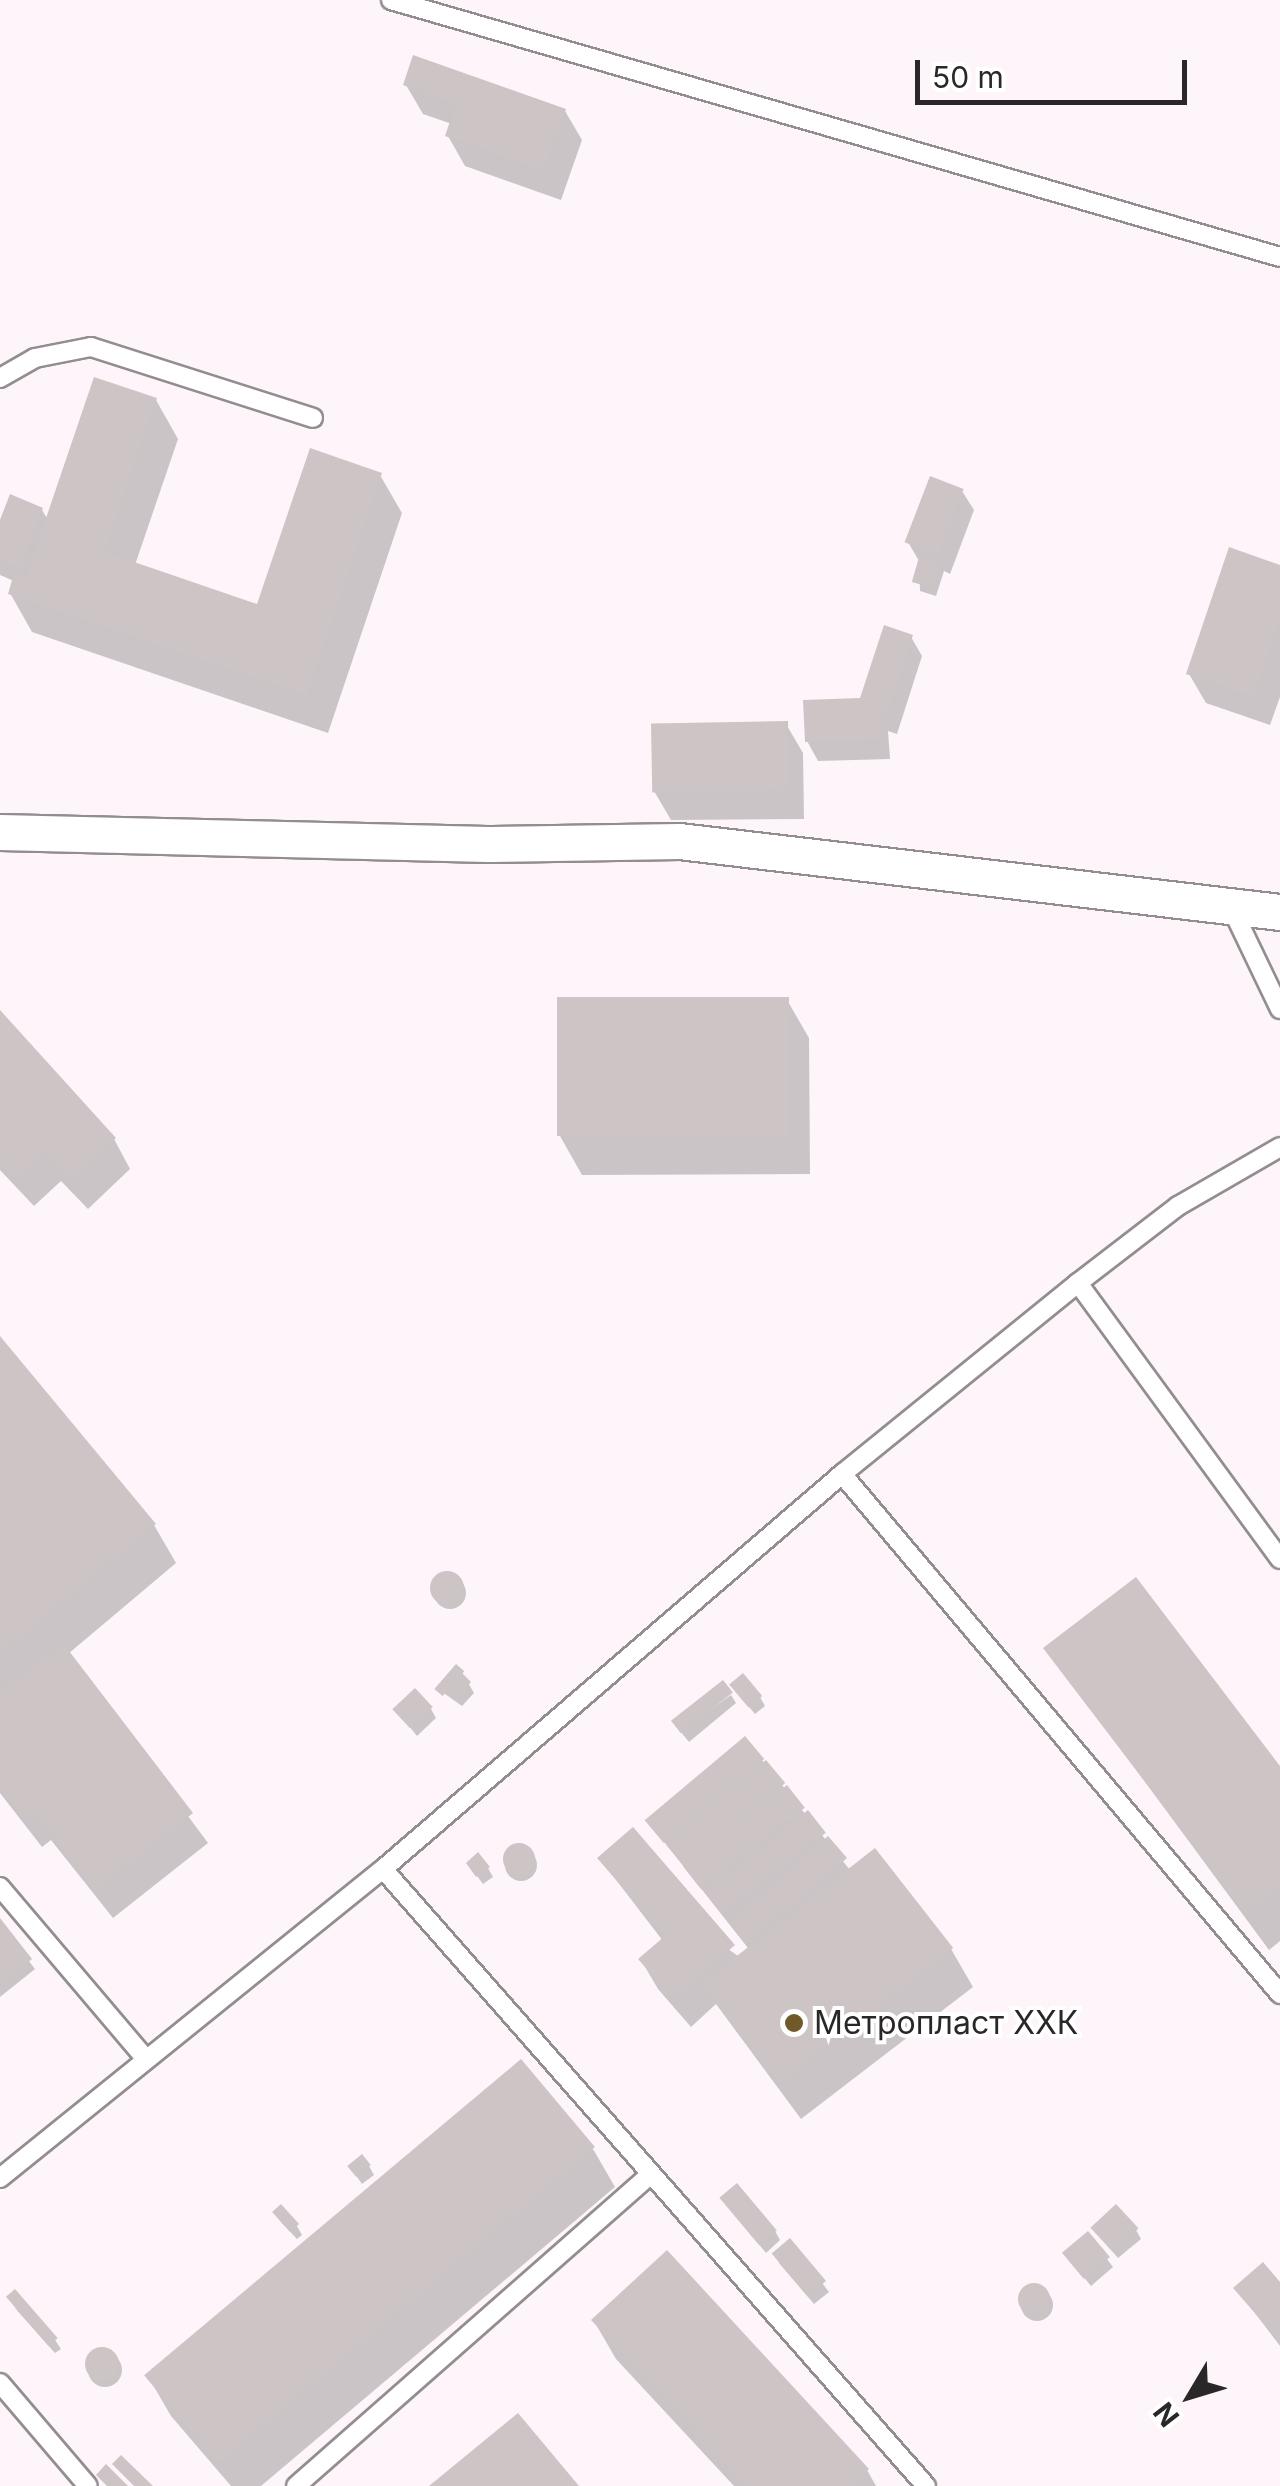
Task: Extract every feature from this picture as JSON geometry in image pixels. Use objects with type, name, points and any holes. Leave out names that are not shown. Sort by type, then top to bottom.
[{"type":"street","points":[[0,832],[487,844],[679,841],[1280,912]]},
{"type":"lane","points":[[391,0],[1280,257]]},
{"type":"lane","points":[[0,378],[35,358],[90,347],[313,418]]},
{"type":"lane","points":[[1232,909],[1280,1010]]},
{"type":"lane","points":[[0,2178],[384,1869],[842,1474],[1078,1283],[1178,1206],[1280,1147]]},
{"type":"lane","points":[[1078,1283],[1280,1559]]},
{"type":"lane","points":[[842,1474],[1280,1994]]},
{"type":"lane","points":[[384,1869],[649,2176],[926,2486]]},
{"type":"lane","points":[[0,1887],[146,2059]]},
{"type":"lane","points":[[296,2486],[649,2176]]},
{"type":"lane","points":[[0,2383],[88,2486]]},
{"type":"building","points":[[413,55],[566,109],[544,171],[445,136],[456,104],[403,85]]},
{"type":"building","points":[[94,377],[157,398],[105,552],[257,604],[310,448],[382,473],[307,696],[8,594],[14,573],[26,577]]},
{"type":"building","points":[[930,476],[964,489],[938,555],[905,542]]},
{"type":"building","points":[[10,494],[43,508],[20,569],[0,561],[0,520]]},
{"type":"building","points":[[1229,547],[1280,565],[1280,619],[1254,697],[1186,674]]},
{"type":"building","points":[[919,557],[940,563],[933,588],[912,582]]},
{"type":"building","points":[[884,625],[913,635],[886,716],[878,713],[880,740],[805,742],[803,700],[860,698]]},
{"type":"building","points":[[788,721],[789,790],[652,792],[651,723]]},
{"type":"building","points":[[557,997],[789,997],[789,1136],[557,1136]]},
{"type":"building","points":[[0,1010],[116,1138],[70,1181],[42,1153],[16,1179],[0,1162]]},
{"type":"building","points":[[0,1336],[156,1524],[0,1654]]},
{"type":"building","points":[[447,1571],[459,1576],[464,1588],[459,1600],[447,1605],[435,1600],[430,1588],[435,1576]]},
{"type":"building","points":[[1136,1577],[1280,1766],[1280,1886],[1245,1913],[1043,1648]]},
{"type":"building","points":[[63,1643],[193,1813],[95,1891],[33,1812],[24,1819],[0,1789],[0,1693]]},
{"type":"building","points":[[456,1664],[464,1671],[443,1696],[434,1689]]},
{"type":"building","points":[[743,1673],[762,1696],[748,1708],[729,1685]]},
{"type":"building","points":[[464,1675],[471,1682],[456,1698],[448,1691]]},
{"type":"building","points":[[723,1680],[733,1693],[681,1733],[671,1721]]},
{"type":"building","points":[[415,1688],[433,1707],[410,1728],[392,1709]]},
{"type":"building","points":[[745,1736],[764,1759],[664,1843],[645,1820]]},
{"type":"building","points":[[766,1760],[785,1783],[685,1867],[666,1844]]},
{"type":"building","points":[[787,1785],[805,1808],[701,1889],[683,1866]]},
{"type":"building","points":[[808,1810],[826,1833],[722,1914],[704,1891]]},
{"type":"building","points":[[633,1827],[735,1945],[673,1999],[638,1959],[665,1936],[597,1858]]},
{"type":"building","points":[[828,1836],[847,1858],[747,1944],[728,1923]]},
{"type":"building","points":[[519,1843],[531,1847],[535,1859],[531,1871],[519,1875],[507,1871],[503,1859],[507,1847]]},
{"type":"building","points":[[875,1848],[953,1948],[780,2084],[702,1983]]},
{"type":"building","points":[[478,1852],[490,1867],[476,1877],[466,1863]]},
{"type":"building","points":[[0,1918],[32,1959],[0,1984]]},
{"type":"building","points":[[521,2059],[595,2147],[218,2463],[144,2375]]},
{"type":"building","points":[[362,2154],[371,2165],[356,2177],[347,2166]]},
{"type":"building","points":[[737,2183],[777,2230],[759,2245],[719,2198]]},
{"type":"building","points":[[281,2204],[299,2224],[290,2232],[272,2212]]},
{"type":"building","points":[[1116,2204],[1139,2228],[1113,2252],[1090,2228]]},
{"type":"building","points":[[1088,2231],[1110,2257],[1084,2279],[1062,2253]]},
{"type":"building","points":[[790,2238],[826,2281],[808,2296],[772,2253]]},
{"type":"building","points":[[667,2250],[869,2469],[851,2486],[745,2486],[591,2320]]},
{"type":"building","points":[[1263,2262],[1280,2282],[1280,2342],[1233,2288]]},
{"type":"building","points":[[1034,2283],[1046,2287],[1050,2299],[1046,2311],[1034,2315],[1022,2311],[1018,2299],[1022,2287]]},
{"type":"building","points":[[15,2289],[58,2338],[49,2346],[6,2297]]},
{"type":"building","points":[[102,2347],[114,2352],[119,2364],[114,2376],[102,2381],[90,2376],[85,2364],[90,2352]]},
{"type":"building","points":[[518,2413],[579,2486],[429,2486]]},
{"type":"building","points":[[121,2455],[153,2486],[134,2486],[112,2464]]},
{"type":"building","points":[[106,2464],[128,2486],[107,2486],[96,2475]]},
{"type":"place","name":"Метропласт ХХК","points":[[794,2023]]}]
